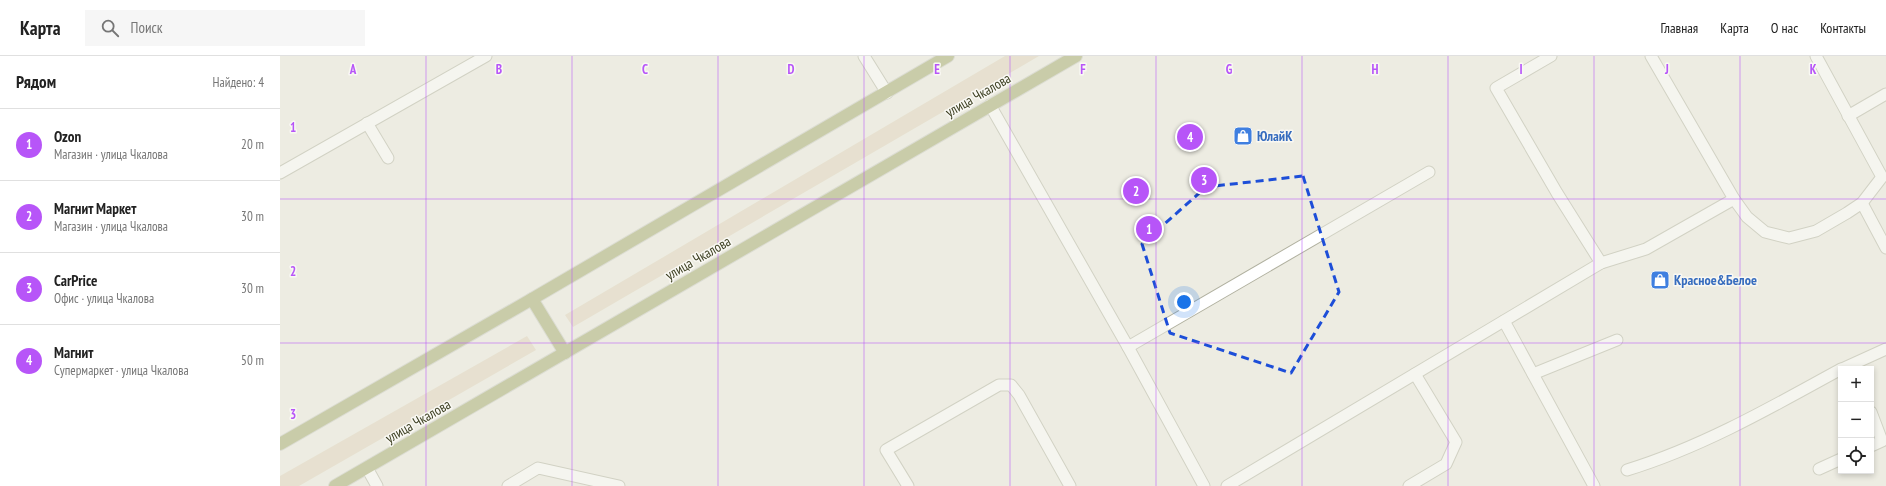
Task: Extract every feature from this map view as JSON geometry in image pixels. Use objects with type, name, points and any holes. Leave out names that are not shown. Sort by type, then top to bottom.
[{"type":"main road","points":[[280,444],[887,93],[948,56]]},
{"type":"main road","name":"улица Чкалова","points":[[335,486],[1076,56]]},
{"type":"main road","points":[[532,299],[566,353]]},
{"type":"lane","points":[[280,173],[486,56]]},
{"type":"lane","points":[[864,56],[887,93]]},
{"type":"lane","points":[[1551,56],[1496,88],[1557,193],[1601,263]]},
{"type":"lane","points":[[1651,56],[1734,199],[1747,216],[1765,232],[1789,238],[1816,231],[1862,203],[1884,178],[1848,116],[1816,56]]},
{"type":"lane","points":[[1848,116],[1886,94]]},
{"type":"lane","points":[[990,105],[1128,347],[1204,486]]},
{"type":"lane","points":[[368,123],[388,158]]},
{"type":"lane","points":[[1128,347],[1429,172]]},
{"type":"lane","points":[[1227,486],[1601,263],[1646,249],[1734,199]]},
{"type":"lane","points":[[1862,203],[1886,248]]},
{"type":"lane","points":[[1504,321],[1594,486]]},
{"type":"lane","points":[[1533,374],[1617,340]]},
{"type":"lane","points":[[1853,366],[1886,349]]},
{"type":"lane","points":[[1627,470],[1646,464],[1749,420],[1838,371]]},
{"type":"lane","points":[[1409,486],[1446,464],[1456,442],[1415,374]]},
{"type":"lane","points":[[908,486],[886,450],[999,385],[1011,385],[1019,395],[1070,486]]},
{"type":"lane","points":[[1874,420],[1882,441],[1874,445]]},
{"type":"lane","points":[[1820,469],[1838,460]]},
{"type":"lane","points":[[367,468],[377,486]]},
{"type":"lane","points":[[508,486],[538,468],[619,486]]},
{"type":"highlighted area","points":[[1303,176],[1339,292],[1291,373],[1170,333],[1142,244],[1206,187]]},
{"type":"shaded area","points":[[1005,56],[1039,56],[573,327],[565,315]]},
{"type":"shaded area","points":[[527,336],[536,350],[299,486],[280,486],[280,476]]},
{"type":"place","name":"ЮлайК","points":[[1243,136]]},
{"type":"place","name":"Магнит","points":[[1190,137]]},
{"type":"place","name":"CarPrice","points":[[1204,180]]},
{"type":"place","name":"Магнит Маркет","points":[[1136,191]]},
{"type":"place","name":"Ozon","points":[[1149,229]]},
{"type":"place","name":"Красное&Белое","points":[[1660,280]]}]
